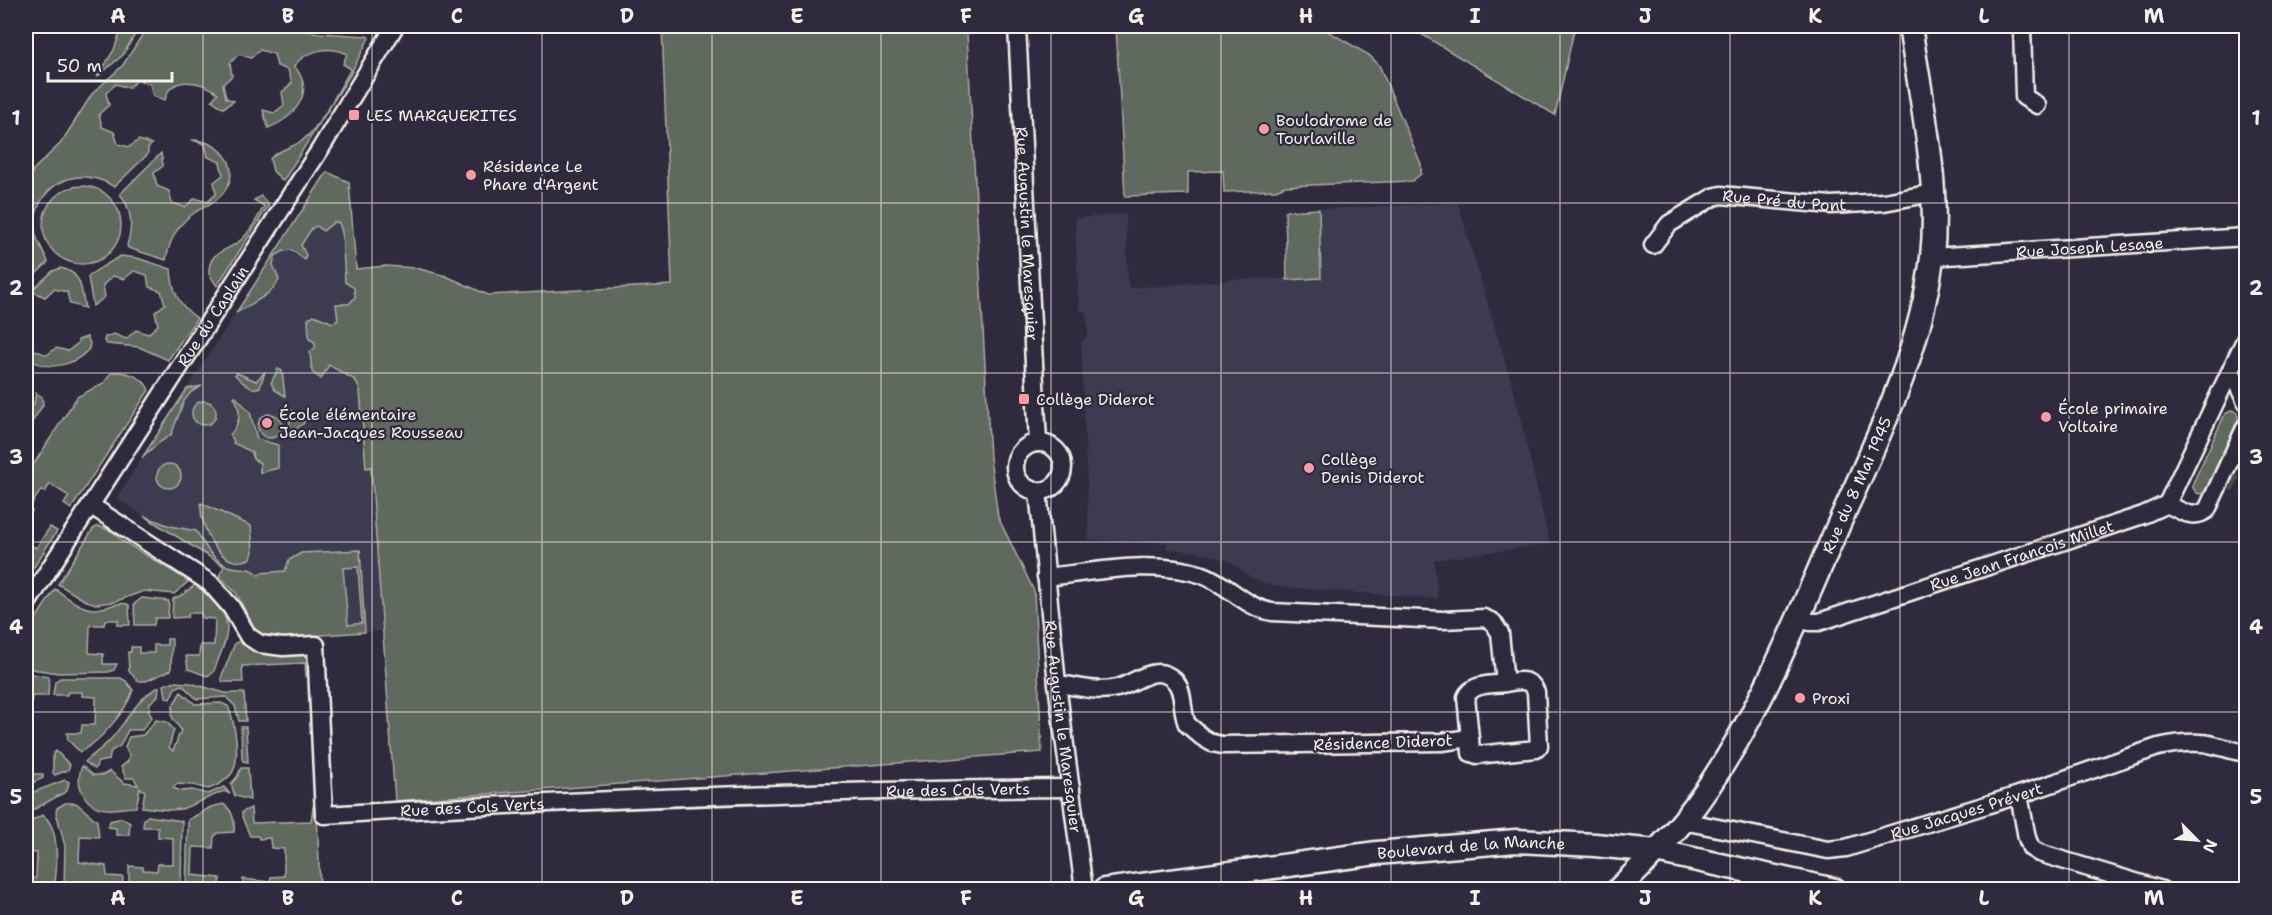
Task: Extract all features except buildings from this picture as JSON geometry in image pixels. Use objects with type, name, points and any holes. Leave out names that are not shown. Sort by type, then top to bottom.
[{"type":"main road","name":"Rue du 8 Mai 1945","points":[[1618,890],[1683,821],[1740,737],[1797,618],[1894,402],[1915,341],[1924,306],[1932,257],[1933,193],[1910,26]]},
{"type":"main road","name":"Boulevard de la Manche","points":[[1104,890],[1377,853],[1509,842],[1595,845],[1656,851],[1752,881],[1835,890]]},
{"type":"street","name":"Rue du Caplain","points":[[26,605],[316,156],[395,26]]},
{"type":"street","name":"Rue Augustin le Maresquier","points":[[1017,26],[1038,443]]},
{"type":"street","points":[[2022,26],[2024,98],[2037,105]]},
{"type":"street","name":"Rue Pré du Pont","points":[[1653,245],[1669,224],[1713,197],[1721,195],[1831,205],[1884,202],[1933,193]]},
{"type":"street","name":"Rue Joseph Lesage","points":[[1932,257],[2247,237]]},
{"type":"street","points":[[2247,338],[2167,504],[2193,516],[2200,515],[2206,510],[2247,426]]},
{"type":"street","points":[[2231,371],[2247,402]]},
{"type":"street","points":[[1045,443],[1057,451],[1063,464],[1063,471],[1057,483],[1038,491],[1024,486],[1019,481],[1015,467],[1019,453],[1031,444],[1045,443]]},
{"type":"street","name":"Rue Augustin le Maresquier","points":[[1038,491],[1057,684],[1084,890]]},
{"type":"street","name":"Rue Jean François Millet","points":[[1797,618],[1819,622],[2143,515],[2167,504]]},
{"type":"street","name":"Rue des Cols Verts","points":[[90,505],[210,583],[231,607],[248,636],[260,644],[283,647],[316,645],[324,815],[562,801],[901,789],[1071,788]]},
{"type":"street","points":[[1046,577],[1142,567],[1164,568],[1182,570],[1217,580],[1249,605],[1266,611],[1443,620],[1484,618],[1493,622],[1500,633],[1505,683],[1525,681],[1533,686],[1536,692],[1539,746],[1477,755],[1472,753],[1470,738]]},
{"type":"street","name":"Résidence Diderot","points":[[1057,684],[1094,691],[1118,688],[1147,674],[1166,676],[1174,680],[1179,688],[1187,724],[1212,743],[1222,745],[1442,742],[1470,738],[1466,697],[1468,693],[1474,687],[1505,683]]},
{"type":"street","name":"Rue Jacques Prévert","points":[[1683,821],[1828,850],[1846,848],[2019,795],[2158,747],[2201,743],[2225,747],[2245,754]]},
{"type":"street","points":[[2019,795],[2026,838],[2031,848],[2039,853],[2162,890]]},
{"type":"shaded area","points":[[122,26],[140,26],[123,55],[97,77],[114,50]]},
{"type":"shaded area","points":[[148,26],[274,26],[369,38],[350,75],[283,181],[273,171],[270,159],[303,140],[316,126],[351,69],[343,64],[347,54],[333,50],[319,51],[299,61],[294,66],[301,76],[303,85],[303,94],[299,103],[286,118],[268,128],[263,110],[274,113],[284,105],[282,92],[292,83],[288,70],[277,66],[274,54],[260,50],[251,58],[239,54],[230,63],[232,76],[223,84],[226,98],[234,101],[223,108],[212,100],[218,93],[196,83],[180,83],[173,86],[165,100],[153,96],[150,84],[138,80],[128,88],[116,84],[106,93],[109,105],[99,114],[102,127],[114,132],[118,144],[129,147],[139,140],[152,144],[148,148],[148,154],[114,187],[102,180],[75,177],[52,188],[38,209],[35,223],[37,238],[48,262],[26,284],[26,266],[31,261],[26,247],[26,189],[33,170],[61,143],[92,94],[123,65]]},
{"type":"shaded area","points":[[662,26],[972,26],[967,33],[990,458],[998,517],[1034,591],[1042,752],[395,801],[371,467],[366,468],[360,390],[355,380],[329,365],[321,379],[312,372],[310,352],[315,348],[315,342],[309,339],[308,319],[314,315],[333,323],[338,320],[336,304],[349,304],[355,297],[354,288],[345,282],[342,232],[339,223],[334,222],[323,231],[317,226],[312,228],[301,245],[306,255],[305,260],[292,250],[275,256],[273,265],[279,280],[276,285],[266,295],[236,313],[327,172],[349,182],[356,269],[385,266],[416,268],[446,276],[488,295],[672,285]]},
{"type":"shaded area","name":"Boulodrome de Tourlaville","points":[[1116,26],[1319,26],[1369,55],[1379,65],[1421,164],[1421,174],[1412,181],[1285,186],[1276,190],[1224,192],[1223,171],[1188,172],[1188,194],[1125,196]]},
{"type":"shaded area","points":[[1408,26],[1575,26],[1555,115]]},
{"type":"shaded area","points":[[192,140],[210,144],[218,149],[229,162],[230,179],[226,189],[216,201],[183,222],[172,240],[166,260],[128,248],[130,218],[127,206],[120,194],[161,153],[163,166],[154,173],[157,186],[169,191],[172,203],[185,207],[195,198],[207,202],[216,194],[214,182],[223,175],[220,162],[208,157],[205,144]]},
{"type":"shaded area","name":"École élémentaire Jean-Jacques Rousseau","points":[[327,172],[349,182],[383,631],[279,638],[264,636],[255,629],[236,593],[219,576],[224,566],[116,498]]},
{"type":"shaded area","points":[[82,186],[97,189],[109,198],[118,210],[121,225],[118,240],[109,252],[97,261],[82,264],[67,261],[55,252],[46,240],[43,225],[46,210],[55,198],[67,189]]},
{"type":"shaded area","points":[[261,196],[269,205],[217,286],[209,274],[212,260],[220,252],[237,243],[249,231],[264,206],[254,200]]},
{"type":"shaded area","name":"Collège Denis Diderot","points":[[1458,203],[1515,395],[1550,544],[1434,560],[1438,599],[1272,586],[1253,579],[1231,562],[1204,553],[1167,549],[1167,543],[1089,540],[1081,341],[1088,336],[1086,312],[1079,310],[1075,218],[1126,214],[1128,288],[1241,279],[1321,278],[1319,209]]},
{"type":"shaded area","points":[[1319,209],[1321,278],[1287,280],[1285,211]]},
{"type":"shaded area","points":[[121,256],[137,258],[171,269],[173,284],[181,303],[197,318],[168,360],[139,347],[107,344],[104,341],[105,337],[114,334],[126,339],[136,330],[148,334],[158,325],[155,312],[165,304],[161,291],[149,287],[147,275],[134,271],[124,279],[113,276],[103,285],[105,297],[93,306],[88,277]]},
{"type":"shaded area","points":[[61,268],[68,270],[80,283],[85,308],[70,304],[67,292],[54,289],[45,297],[31,291],[53,271]]},
{"type":"shaded area","points":[[26,337],[31,340],[34,350],[47,355],[56,348],[68,351],[78,343],[78,340],[87,337],[90,343],[89,349],[83,355],[67,363],[42,365],[26,357]]},
{"type":"shaded area","points":[[278,369],[282,371],[285,396],[275,390],[271,383]]},
{"type":"shaded area","points":[[115,372],[135,376],[147,385],[149,390],[71,509],[64,504],[69,496],[50,484],[45,492],[41,490],[29,508],[32,511],[26,522],[26,476],[77,397],[104,383],[110,374]]},
{"type":"shaded area","points":[[265,372],[260,387],[256,388],[246,385],[235,375],[237,373],[256,381]]},
{"type":"shaded area","points":[[202,386],[191,392],[184,401],[171,435],[142,458],[187,389]]},
{"type":"shaded area","points":[[36,393],[42,397],[43,405],[26,431],[26,402],[34,404]]},
{"type":"shaded area","points":[[235,396],[250,412],[257,439],[278,445],[278,468],[260,473],[260,463],[253,459],[252,452],[233,443],[230,435],[239,417]]},
{"type":"shaded area","points":[[204,401],[212,405],[216,413],[212,421],[204,425],[196,421],[192,413],[196,405]]},
{"type":"shaded area","points":[[288,407],[303,419],[304,423],[293,431],[292,436],[289,433],[290,421],[286,413]]},
{"type":"shaded area","points":[[2232,410],[2238,413],[2238,420],[2206,490],[2201,494],[2197,493],[2193,488],[2193,483],[2225,414]]},
{"type":"shaded area","points":[[270,414],[278,418],[282,426],[278,434],[270,438],[262,434],[258,426],[262,418]]},
{"type":"shaded area","points":[[169,464],[177,468],[181,476],[177,484],[169,488],[161,484],[157,476],[161,468]]},
{"type":"shaded area","points":[[201,503],[251,526],[253,552],[251,558],[240,561],[230,560],[221,554],[208,535],[201,513]]},
{"type":"shaded area","points":[[144,516],[170,526],[196,531],[217,560],[228,566],[253,570],[259,575],[260,573],[285,571],[289,560],[301,553],[360,550],[365,632],[279,638],[264,636],[255,629],[236,593],[219,576],[224,566]],"holes":[[[358,567],[362,623],[348,625],[343,568]]]},
{"type":"shaded area","points":[[98,526],[114,532],[121,540],[189,581],[174,594],[144,591],[114,602],[96,604],[84,600],[58,584],[93,529]]},
{"type":"shaded area","points":[[50,527],[57,531],[34,567],[26,574],[26,542],[36,548]]},
{"type":"shaded area","points":[[195,585],[218,606],[227,624],[227,634],[219,658],[213,673],[207,676],[188,669],[186,656],[199,656],[200,645],[214,645],[215,619],[202,618],[201,613],[189,613],[188,617],[172,618],[173,599]]},
{"type":"shaded area","points":[[55,589],[88,608],[129,605],[130,625],[118,625],[118,620],[105,620],[104,625],[90,625],[89,653],[103,654],[103,664],[117,664],[114,670],[58,673],[26,668],[26,634]]},
{"type":"shaded area","points":[[142,598],[169,601],[168,618],[155,618],[154,625],[135,625],[134,604]]},
{"type":"shaded area","points":[[167,639],[172,639],[171,670],[146,681],[138,681],[129,671],[128,652],[131,652],[131,647],[139,647],[139,653],[154,653],[154,645],[167,645]]},
{"type":"shaded area","points":[[240,641],[264,653],[302,653],[309,664],[308,673],[306,676],[305,663],[242,666],[243,682],[223,682],[221,678],[235,643]]},
{"type":"shaded area","points":[[26,673],[49,677],[48,696],[32,696],[31,704],[26,704]]},
{"type":"shaded area","points":[[60,678],[121,678],[133,690],[125,707],[111,725],[80,752],[68,740],[67,733],[81,733],[82,725],[95,725],[96,697],[82,696],[82,692],[53,695],[55,682]]},
{"type":"shaded area","points":[[173,682],[190,683],[225,693],[244,693],[246,721],[239,721],[235,706],[226,697],[197,699],[182,685],[175,688],[170,699],[166,697],[164,685]]},
{"type":"shaded area","points":[[159,687],[158,696],[150,703],[149,712],[152,717],[142,730],[128,730],[120,746],[111,751],[109,760],[98,762],[95,769],[85,762],[110,740],[145,697]]},
{"type":"shaded area","points":[[181,692],[195,704],[221,703],[228,706],[235,730],[237,749],[235,766],[224,781],[208,789],[177,784],[173,788],[208,794],[224,787],[230,794],[224,791],[182,809],[169,810],[142,807],[145,791],[140,788],[136,807],[107,809],[93,805],[83,794],[79,781],[82,766],[93,775],[103,775],[110,771],[124,783],[138,785],[134,778],[126,778],[121,767],[128,761],[129,755],[125,747],[129,737],[143,735],[156,720],[167,722],[174,730],[169,747],[173,751],[181,730],[172,717],[173,705]]},
{"type":"shaded area","points":[[241,727],[246,727],[248,762],[243,761],[242,758]]},
{"type":"shaded area","points":[[56,751],[70,765],[68,770],[55,775],[53,773],[53,754]]},
{"type":"shaded area","points":[[241,768],[248,768],[250,800],[235,796],[231,784]]},
{"type":"shaded area","points":[[26,774],[43,774],[43,778],[26,786]]},
{"type":"shaded area","points":[[65,780],[69,782],[67,791],[26,814],[26,795]]},
{"type":"shaded area","points":[[65,803],[76,803],[97,821],[99,837],[80,836],[79,862],[106,866],[107,876],[123,877],[122,889],[64,889],[65,846],[56,812],[57,808]]},
{"type":"shaded area","points":[[223,804],[233,816],[234,832],[218,833],[214,837],[213,848],[193,847],[192,875],[220,878],[220,887],[236,887],[235,889],[186,889],[188,820],[211,807]]},
{"type":"shaded area","points":[[313,807],[317,811],[320,889],[243,889],[243,879],[270,882],[271,877],[284,876],[284,849],[271,848],[270,838],[259,839],[258,836],[250,836],[242,812],[251,808],[252,823],[311,821]]},
{"type":"shaded area","points":[[42,815],[48,820],[55,838],[57,860],[54,889],[26,889],[26,879],[36,878],[37,853],[26,852],[26,824]]},
{"type":"shaded area","points":[[148,816],[182,821],[181,889],[129,889],[129,866],[157,871],[158,864],[173,864],[173,838],[158,837],[158,827],[143,827],[144,819]]},
{"type":"shaded area","points":[[122,818],[130,823],[129,835],[116,835],[116,828],[108,827],[110,821]]},
{"type":"tunnel","points":[[2222,477],[2246,489]]},
{"type":"place","name":"LES MARGUERITES","points":[[354,115]]},
{"type":"place","name":"Boulodrome de Tourlaville","points":[[1264,129]]},
{"type":"place","name":"Résidence Le Phare d'Argent","points":[[471,175]]},
{"type":"place","name":"Collège Diderot","points":[[1024,399]]},
{"type":"place","name":"École primaire Voltaire","points":[[2046,417]]},
{"type":"place","name":"École élémentaire Jean-Jacques Rousseau","points":[[267,423]]},
{"type":"place","name":"Collège Denis Diderot","points":[[1309,468]]},
{"type":"place","name":"Proxi","points":[[1800,698]]}]
